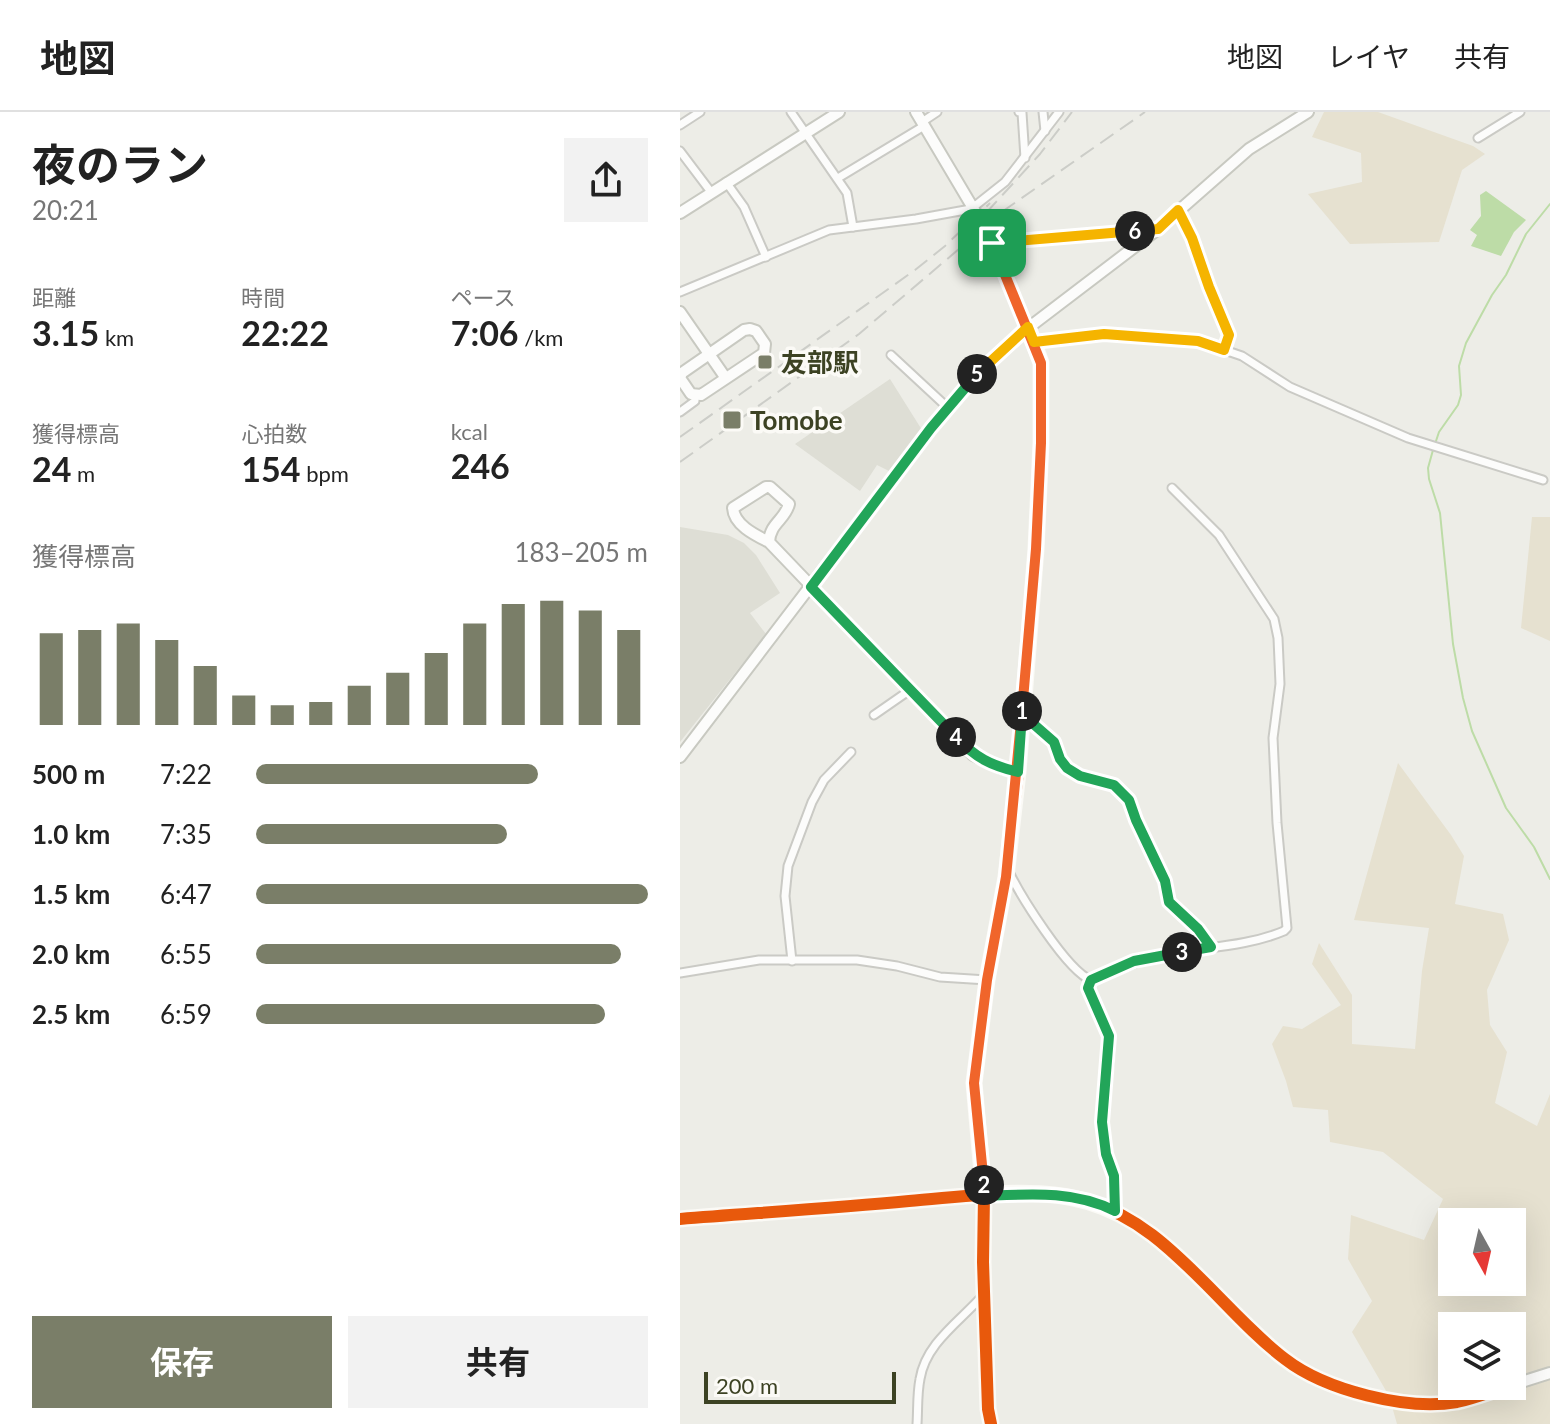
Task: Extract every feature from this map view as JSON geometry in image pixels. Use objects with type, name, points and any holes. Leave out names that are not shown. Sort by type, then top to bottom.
[{"type":"street","points":[[680,125],[700,112]]},
{"type":"street","points":[[791,112],[849,198],[853,227]]},
{"type":"street","points":[[680,213],[839,112]]},
{"type":"street","points":[[838,178],[921,120],[937,112],[946,112]]},
{"type":"street","points":[[1019,112],[1022,113],[1025,158]]},
{"type":"street","points":[[1043,112],[1045,131]]},
{"type":"street","points":[[680,292],[829,230],[971,209],[1005,182],[1059,112]]},
{"type":"street","points":[[680,757],[947,407],[968,384],[1028,327],[1158,229],[1249,149],[1308,112]]},
{"type":"street","points":[[1478,138],[1520,112]]},
{"type":"street","points":[[921,120],[992,243],[1041,363],[1036,549],[1018,772],[1007,868],[987,980],[974,1083],[984,1196],[988,1409],[991,1424]]},
{"type":"street","points":[[680,151],[711,192]]},
{"type":"street","points":[[726,182],[744,207],[766,257]]},
{"type":"street","points":[[1178,210],[1229,335],[1224,350]]},
{"type":"street","points":[[992,243],[1158,229]]},
{"type":"street","points":[[680,312],[725,377]]},
{"type":"street","points":[[680,412],[695,401],[695,396],[680,376],[747,329],[756,331],[766,350],[731,376],[695,396]]},
{"type":"street","points":[[1034,342],[1104,334],[1198,341],[1242,356],[1290,387],[1408,438],[1543,480]]},
{"type":"street","points":[[891,355],[947,407]]},
{"type":"street","points":[[757,536],[770,530],[787,511],[789,504],[777,491],[766,487],[733,508],[736,520],[757,536],[769,542],[973,755],[1018,772]]},
{"type":"street","points":[[1115,1211],[1114,1176],[1106,1154],[1102,1122],[1109,1036],[1090,995],[1088,988],[1091,980],[1134,961],[1256,941],[1287,928],[1273,738],[1280,684],[1274,619],[1219,535],[1172,488]]},
{"type":"street","points":[[769,542],[770,530]]},
{"type":"street","points":[[874,715],[910,690]]},
{"type":"street","points":[[1022,714],[1054,742],[1067,768],[1080,776],[1114,785],[1129,800],[1165,881],[1169,902],[1198,929],[1211,947]]},
{"type":"street","points":[[792,961],[785,896],[788,866],[812,802],[824,780],[851,752]]},
{"type":"street","points":[[1007,868],[1071,966],[1091,980]]},
{"type":"street","points":[[680,973],[759,960],[857,960],[940,977],[987,980]]},
{"type":"street","points":[[680,1219],[984,1196],[1058,1195],[1086,1200],[1141,1225],[1170,1248],[1286,1360],[1349,1390],[1393,1404],[1462,1400]]},
{"type":"street","points":[[917,1424],[919,1382],[929,1355],[985,1293]]},
{"type":"street","points":[[1526,1381],[1550,1373]]},
{"type":"shaded area","points":[[1324,112],[1378,112],[1473,146],[1485,154],[1462,170],[1439,242],[1350,244],[1308,194],[1362,182],[1361,153],[1312,137]]},
{"type":"shaded area","points":[[1486,191],[1526,220],[1514,232],[1501,256],[1471,246],[1477,235],[1470,230],[1481,216],[1480,195]]},
{"type":"shaded area","points":[[890,379],[922,430],[889,471],[877,465],[860,491],[795,444]]},
{"type":"shaded area","points":[[1532,517],[1550,517],[1550,641],[1521,628]]},
{"type":"shaded area","points":[[680,527],[728,535],[744,543],[756,555],[780,593],[750,613],[766,634],[680,742]]},
{"type":"shaded area","points":[[1398,763],[1464,856],[1455,904],[1503,914],[1509,940],[1487,990],[1490,1025],[1507,1052],[1495,1103],[1537,1126],[1550,1094],[1550,1424],[1397,1424],[1389,1396],[1352,1332],[1372,1301],[1348,1259],[1351,1215],[1424,1240],[1438,1210],[1438,1296],[1526,1296],[1526,1208],[1439,1208],[1443,1199],[1383,1152],[1330,1142],[1328,1110],[1293,1107],[1272,1044],[1283,1026],[1302,1029],[1341,1005],[1312,964],[1319,943],[1352,995],[1352,1044],[1415,1049],[1429,928],[1354,920]]},
{"type":"waterway","points":[[1435,444],[1439,432],[1458,405],[1461,395],[1459,366],[1466,343],[1526,234],[1550,204]]},
{"type":"waterway","points":[[1433,450],[1428,468],[1429,479],[1440,513],[1453,644],[1463,698],[1472,731],[1506,808],[1534,847],[1550,879]]},
{"type":"railway","points":[[986,213],[1040,154],[1072,112]]},
{"type":"railway","points":[[680,462],[859,334],[1006,209],[1145,112]]},
{"type":"railway","points":[[680,437],[915,270],[990,203]]},
{"type":"cycle path","points":[[991,1424],[983,1262],[984,1196],[974,1083],[987,980],[1006,877],[1036,549],[1041,363],[1028,327]]},
{"type":"cycle path","points":[[680,1219],[999,1194],[1068,1197],[1106,1208],[1152,1235],[1180,1258],[1244,1323],[1302,1370],[1344,1389],[1391,1401],[1437,1404],[1464,1400]]},
{"type":"place","name":"友部駅","points":[[765,362]]},
{"type":"place","name":"Tomobe","points":[[732,420]]},
{"type":"route","points":[[992,243],[1028,327],[1041,363],[1041,443],[1036,549],[1022,714],[1018,772],[1006,877],[987,980],[974,1083],[984,1196],[1058,1195],[1086,1200],[1115,1211],[1114,1176],[1106,1154],[1102,1122],[1109,1036],[1088,988],[1091,980],[1134,961],[1211,947],[1198,929],[1169,902],[1165,881],[1129,800],[1114,785],[1080,776],[1067,768],[1054,742],[1022,714],[1018,772],[987,763],[973,755],[811,587],[947,407],[1028,327],[1034,342],[1104,334],[1198,341],[1224,350],[1229,335],[1178,210],[1158,229],[992,243]]}]
